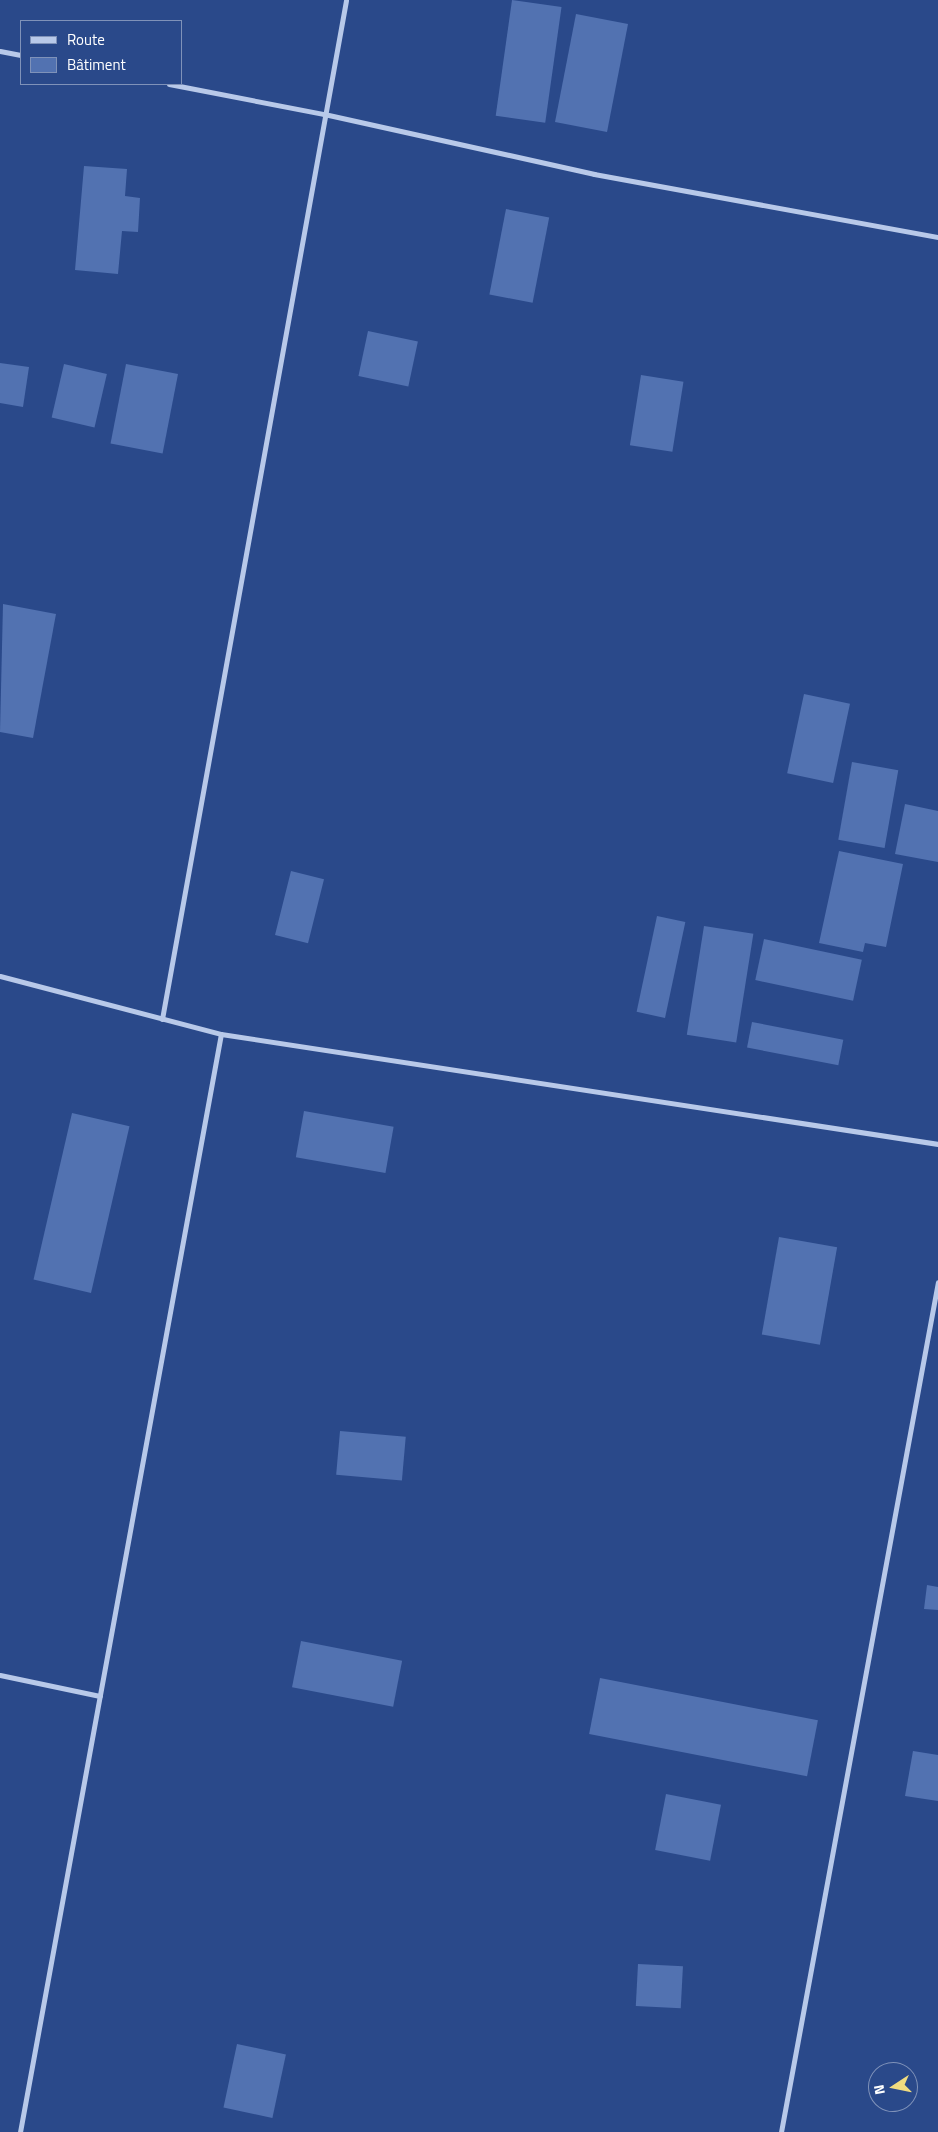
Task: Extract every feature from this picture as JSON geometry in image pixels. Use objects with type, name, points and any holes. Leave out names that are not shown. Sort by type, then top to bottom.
[{"type":"street","points":[[162,1018],[346,0]]},
{"type":"street","points":[[0,50],[20,55]]},
{"type":"street","points":[[174,85],[324,114],[594,174],[938,237]]},
{"type":"street","points":[[0,976],[222,1034],[938,1144]]},
{"type":"street","points":[[20,2132],[222,1034]]},
{"type":"street","points":[[780,2132],[938,1282]]},
{"type":"street","points":[[0,1675],[100,1696]]},
{"type":"building","points":[[512,0],[562,7],[545,123],[496,116]]},
{"type":"building","points":[[576,14],[628,24],[607,132],[555,122]]},
{"type":"building","points":[[84,166],[127,169],[125,196],[140,198],[138,232],[122,231],[118,274],[75,270]]},
{"type":"building","points":[[506,209],[549,217],[533,303],[489,294]]},
{"type":"building","points":[[368,331],[418,342],[408,387],[358,376]]},
{"type":"building","points":[[0,363],[29,367],[23,407],[0,403]]},
{"type":"building","points":[[64,364],[107,374],[94,427],[52,418]]},
{"type":"building","points":[[126,364],[178,374],[163,454],[111,444]]},
{"type":"building","points":[[641,375],[683,382],[672,452],[630,445]]},
{"type":"building","points":[[3,604],[56,614],[33,738],[0,732]]},
{"type":"building","points":[[804,694],[850,704],[833,783],[787,773]]},
{"type":"building","points":[[852,762],[898,770],[885,848],[838,840]]},
{"type":"building","points":[[905,804],[938,811],[938,862],[895,854]]},
{"type":"building","points":[[839,851],[903,864],[886,947],[865,943],[863,952],[819,943]]},
{"type":"building","points":[[291,871],[324,879],[308,943],[275,935]]},
{"type":"building","points":[[657,916],[685,922],[665,1018],[637,1012]]},
{"type":"building","points":[[704,926],[753,934],[736,1042],[687,1035]]},
{"type":"building","points":[[764,939],[862,960],[853,1001],[755,980]]},
{"type":"building","points":[[752,1022],[843,1040],[838,1065],[747,1048]]},
{"type":"building","points":[[304,1111],[394,1127],[385,1173],[296,1157]]},
{"type":"building","points":[[72,1113],[129,1126],[91,1293],[34,1280]]},
{"type":"building","points":[[779,1237],[837,1247],[820,1345],[762,1334]]},
{"type":"building","points":[[340,1431],[406,1437],[402,1481],[336,1475]]},
{"type":"building","points":[[927,1585],[938,1587],[938,1610],[924,1609]]},
{"type":"building","points":[[301,1641],[402,1661],[393,1707],[292,1687]]},
{"type":"building","points":[[600,1678],[818,1720],[807,1776],[589,1734]]},
{"type":"building","points":[[913,1751],[938,1755],[938,1801],[905,1796]]},
{"type":"building","points":[[666,1794],[721,1805],[710,1861],[655,1850]]},
{"type":"building","points":[[638,1964],[683,1966],[681,2008],[636,2006]]},
{"type":"building","points":[[237,2044],[286,2054],[272,2118],[223,2108]]}]
